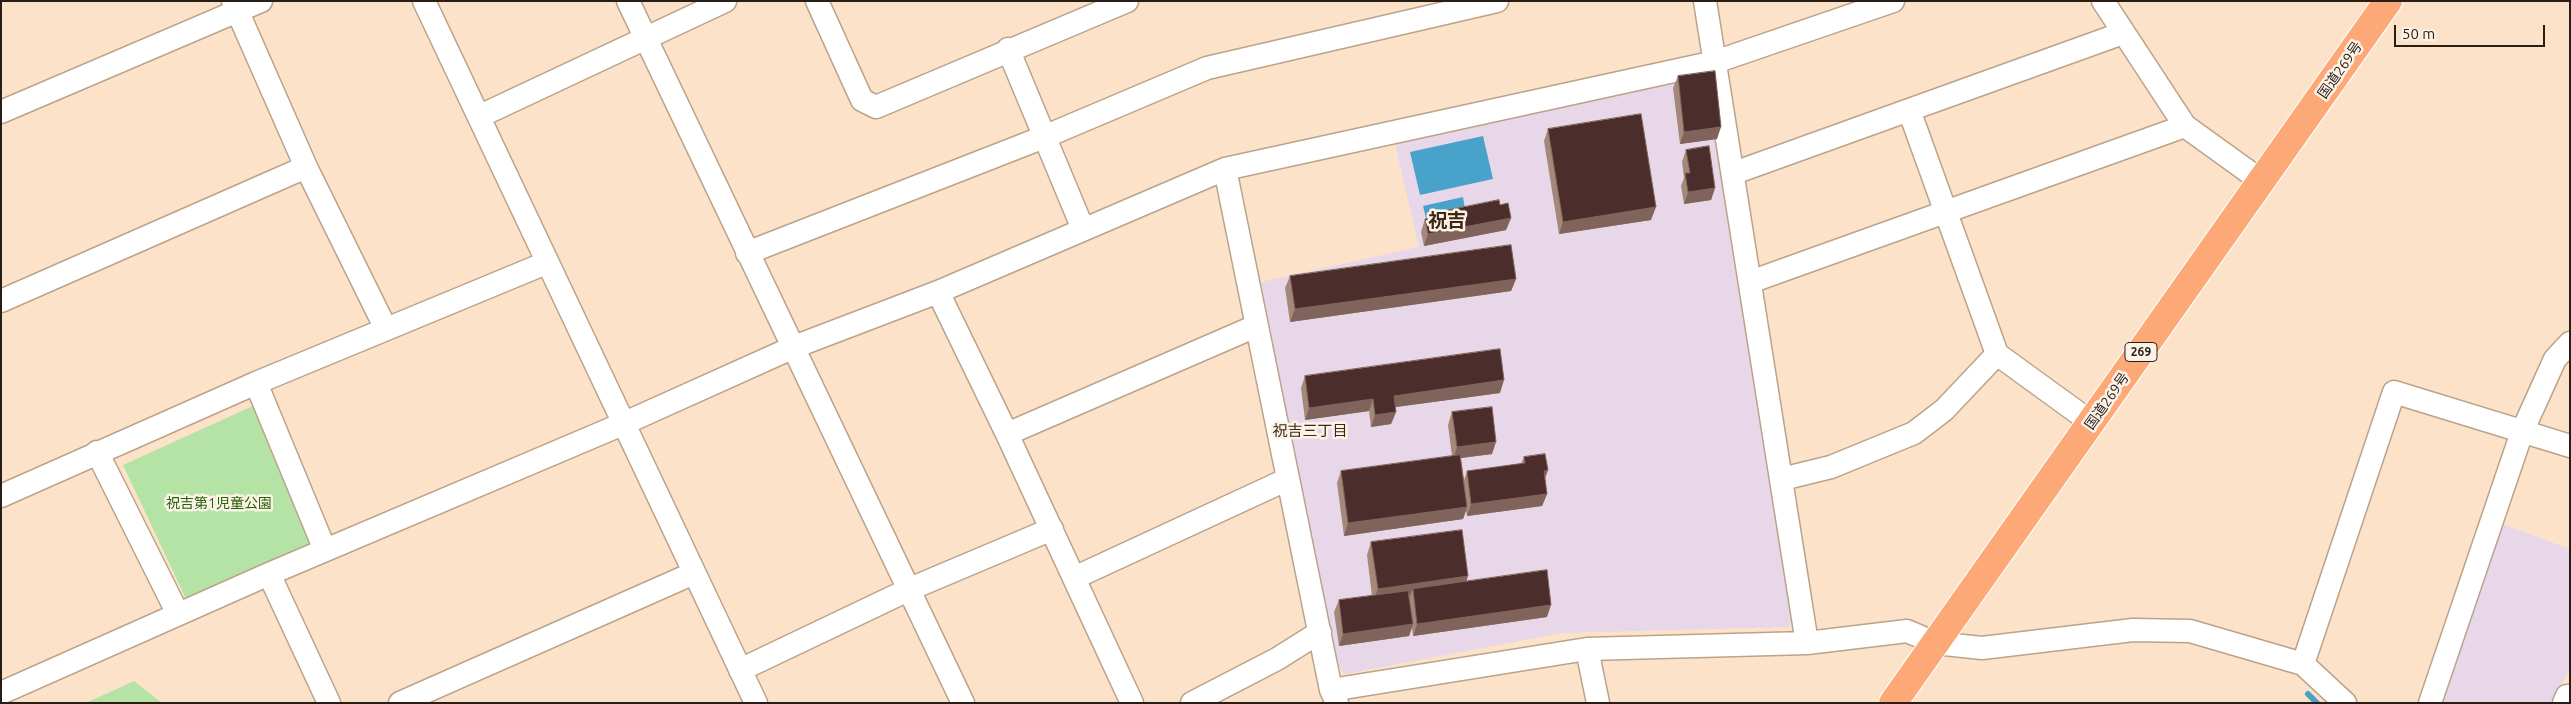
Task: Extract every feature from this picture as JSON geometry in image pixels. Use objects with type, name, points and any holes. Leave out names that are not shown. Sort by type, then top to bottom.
[{"type":"highway","name":"国道269号","points":[[1893,703],[2388,1]]},
{"type":"street","points":[[1,112],[235,6],[261,1]]},
{"type":"street","points":[[424,1],[480,116],[546,264],[625,422],[756,703]]},
{"type":"street","points":[[628,1],[963,703]]},
{"type":"street","points":[[480,116],[725,1]]},
{"type":"street","points":[[817,1],[862,100],[876,107],[1127,1]]},
{"type":"street","points":[[747,253],[1044,137],[1208,68],[1497,1]]},
{"type":"street","points":[[1705,1],[1734,173],[1807,643]]},
{"type":"street","points":[[1,693],[269,574],[625,422],[794,347],[938,292],[1226,169],[1715,62],[1894,1]]},
{"type":"street","points":[[2103,1],[2185,126],[2260,180]]},
{"type":"street","points":[[235,6],[306,168],[386,329]]},
{"type":"street","points":[[1734,173],[2123,34]]},
{"type":"street","points":[[1008,50],[1083,229]]},
{"type":"street","points":[[1909,110],[1997,354],[2092,423]]},
{"type":"street","points":[[1750,282],[2185,126]]},
{"type":"street","points":[[1,301],[306,168]]},
{"type":"street","points":[[1226,169],[1256,326],[1334,696],[1587,649],[1807,643],[1907,630],[1935,643],[1982,648],[2133,630],[2190,632],[2303,664],[2345,703]]},
{"type":"street","points":[[1,496],[256,383],[546,264]]},
{"type":"street","points":[[938,292],[1052,529],[1132,703]]},
{"type":"street","points":[[1007,434],[1256,326]]},
{"type":"street","points":[[2430,703],[2522,432],[2555,360],[2570,343]]},
{"type":"street","points":[[1782,479],[1831,467],[1914,433],[1944,410],[1997,354]]},
{"type":"street","points":[[256,383],[325,550]]},
{"type":"street","points":[[2303,664],[2394,392],[2570,446]]},
{"type":"street","points":[[97,452],[178,614]]},
{"type":"street","points":[[1074,578],[1288,480]]},
{"type":"street","points":[[740,670],[910,589],[1052,529]]},
{"type":"street","points":[[400,703],[694,573]]},
{"type":"street","points":[[269,574],[329,703]]},
{"type":"street","points":[[1192,703],[1277,659],[1320,632]]},
{"type":"street","points":[[1587,649],[1598,703]]},
{"type":"shaded area","points":[[1702,72],[1712,81],[1795,607],[1789,627],[1562,633],[1345,674],[1335,662],[1256,286],[1265,281],[1419,247],[1396,148],[1399,139]]},
{"type":"shaded area","points":[[2499,523],[2570,549],[2570,668],[2551,703],[2440,703]]},
{"type":"green space","name":"祝吉第1児童公園","points":[[255,405],[316,548],[187,601],[123,465]]},
{"type":"green space","points":[[134,681],[162,703],[86,703]]},
{"type":"water","points":[[1483,136],[1493,179],[1420,195],[1410,152]]},
{"type":"water","points":[[1463,197],[1465,209],[1426,218],[1423,206]]},
{"type":"building","points":[[1715,71],[1721,127],[1684,132],[1678,76]]},
{"type":"building","points":[[1641,114],[1656,207],[1563,222],[1548,129]]},
{"type":"building","points":[[1709,146],[1715,188],[1688,192],[1685,173],[1690,173],[1686,150]]},
{"type":"building","points":[[1499,200],[1500,205],[1508,203],[1511,218],[1428,234],[1425,219],[1446,215],[1445,211]]},
{"type":"building","points":[[1511,245],[1516,279],[1295,309],[1290,276]]},
{"type":"building","points":[[1500,349],[1504,380],[1394,396],[1396,412],[1375,415],[1373,399],[1309,408],[1305,376]]},
{"type":"building","points":[[1492,407],[1496,442],[1457,447],[1452,412]]},
{"type":"building","points":[[1545,454],[1548,470],[1544,471],[1547,494],[1471,504],[1467,471],[1525,463],[1524,457]]},
{"type":"building","points":[[1460,455],[1467,507],[1348,523],[1341,471]]},
{"type":"building","points":[[1462,530],[1468,576],[1378,589],[1371,542]]},
{"type":"building","points":[[1547,570],[1551,605],[1417,624],[1413,589]]},
{"type":"building","points":[[1408,591],[1413,624],[1343,634],[1339,600]]},
{"type":"waterway","points":[[2308,694],[2317,703]]},
{"type":"district","name":"祝吉","points":[[1447,221]]},
{"type":"district","name":"祝吉三丁目","points":[[1310,431]]}]
